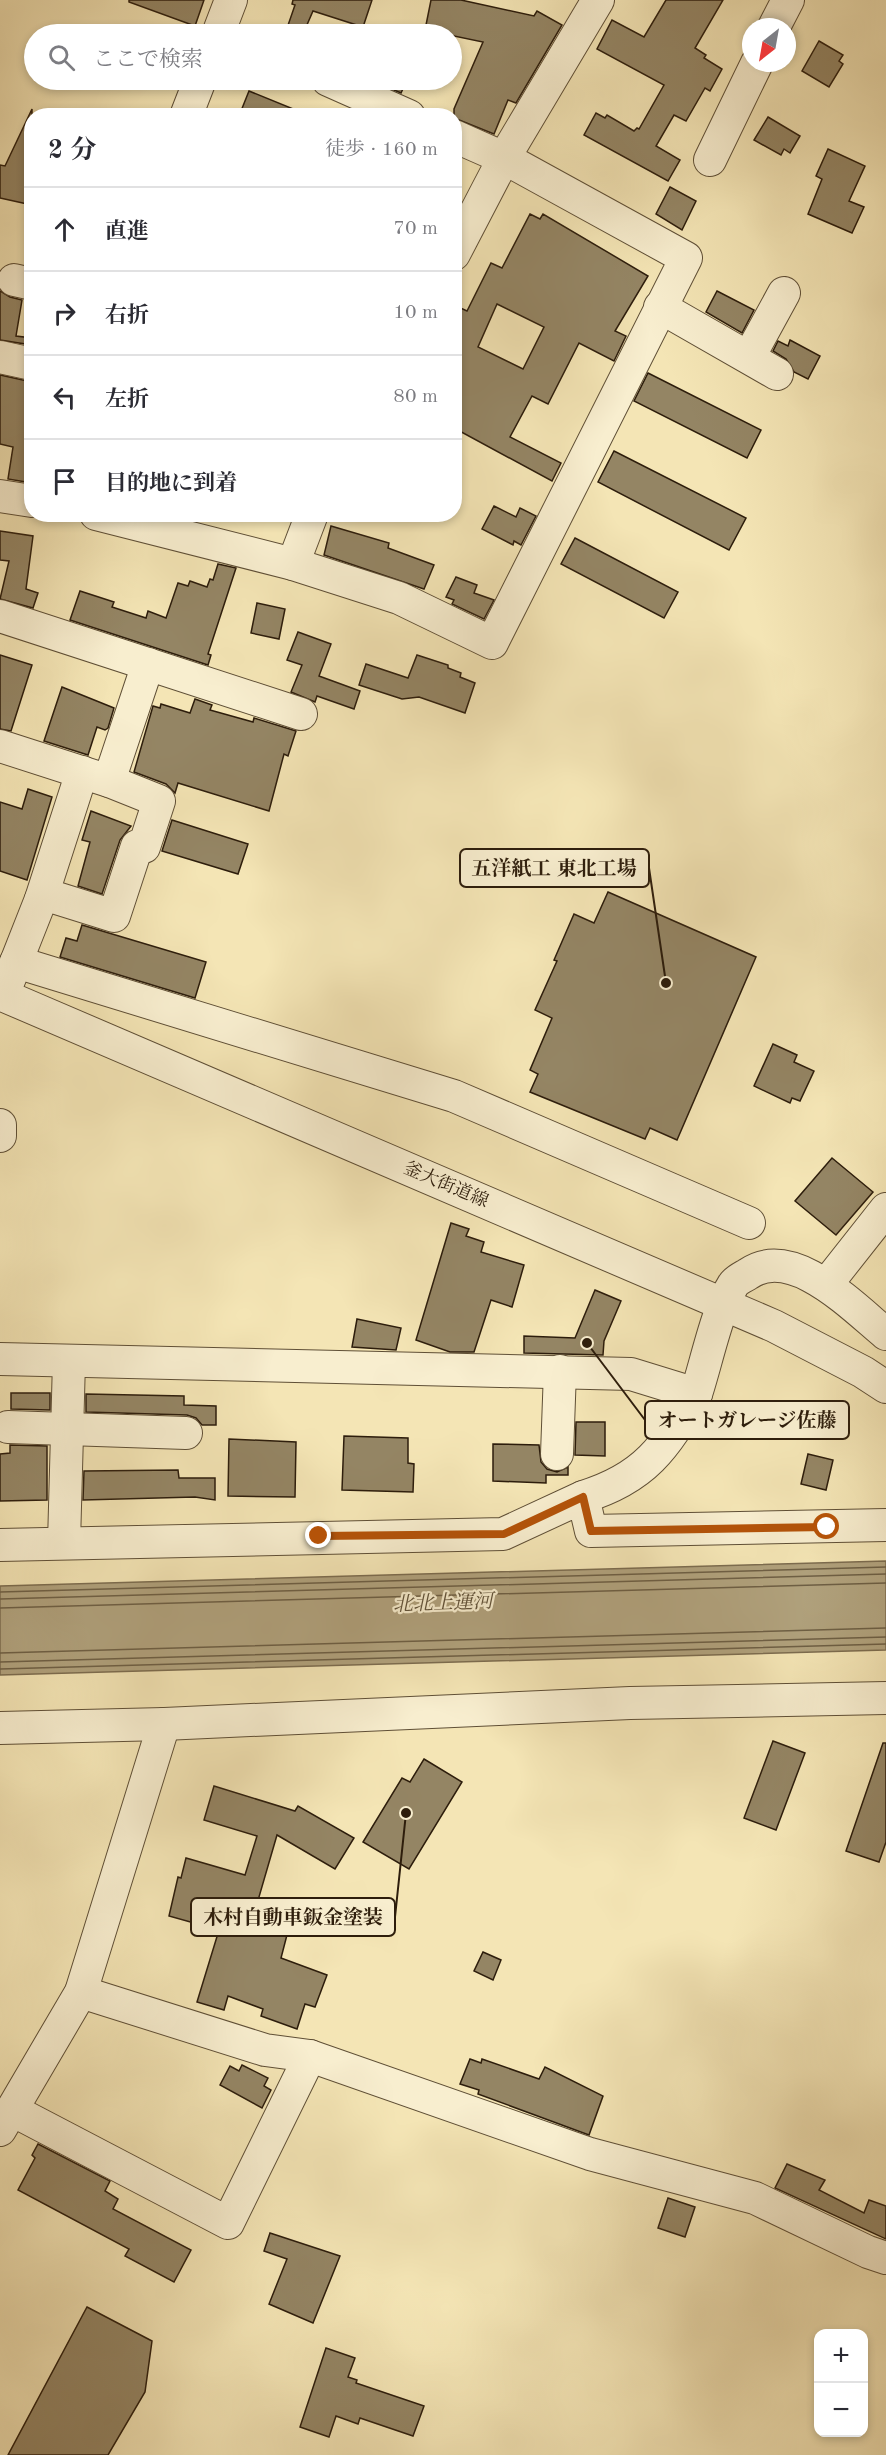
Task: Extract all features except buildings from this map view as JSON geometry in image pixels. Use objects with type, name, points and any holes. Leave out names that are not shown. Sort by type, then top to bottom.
[{"type":"street","points":[[224,24],[231,0]]},
{"type":"street","points":[[462,239],[504,158],[598,0]]},
{"type":"street","points":[[779,18],[788,0]]},
{"type":"street","points":[[710,160],[753,72]]},
{"type":"street","points":[[189,108],[196,90]]},
{"type":"street","points":[[350,90],[391,108]]},
{"type":"street","points":[[128,522],[293,564],[399,597],[492,643],[686,258],[504,158],[462,140]]},
{"type":"street","points":[[749,357],[784,293]]},
{"type":"street","points":[[660,307],[777,374]]},
{"type":"street","points":[[0,357],[24,362]]},
{"type":"street","points":[[0,496],[24,500]]},
{"type":"street","points":[[293,564],[309,522]]},
{"type":"street","points":[[0,616],[302,714]]},
{"type":"street","points":[[1,994],[41,899],[148,664]]},
{"type":"street","points":[[0,747],[96,776],[159,801],[144,847],[137,846],[114,916],[50,896],[41,899]]},
{"type":"street","points":[[16,962],[454,1096],[749,1223]]},
{"type":"street","name":"釜大街道線","points":[[1,994],[725,1304],[774,1326],[863,1372],[886,1388]]},
{"type":"street","points":[[0,1125],[0,1137]]},
{"type":"street","points":[[826,1285],[886,1209]]},
{"type":"street","points":[[0,1545],[504,1534],[583,1497],[613,1488],[642,1466],[676,1429],[696,1394],[734,1283],[760,1268],[791,1267],[826,1285],[886,1334]]},
{"type":"street","points":[[0,1359],[631,1374],[696,1394]]},
{"type":"street","points":[[64,1543],[69,1361]]},
{"type":"street","points":[[557,1454],[560,1371]]},
{"type":"street","points":[[8,1427],[186,1433]]},
{"type":"street","points":[[583,1497],[591,1531],[886,1525]]},
{"type":"street","points":[[0,1728],[164,1724],[630,1703],[886,1698]]},
{"type":"street","points":[[164,1724],[81,1992],[6,2120],[228,2223],[310,2056]]},
{"type":"street","points":[[81,1992],[265,2050],[310,2056],[590,2154],[755,2198],[868,2252],[886,2258]]},
{"type":"water","name":"北北上運河","points":[[886,1561],[886,1650],[0,1675],[0,1586]]},
{"type":"place","name":"五洋紙工 東北工場","points":[[666,983]]},
{"type":"place","name":"オートガレージ佐藤","points":[[587,1343]]},
{"type":"place","name":"木村自動車鈑金塗装","points":[[406,1813]]},
{"type":"route","points":[[319,1536],[504,1534],[583,1497],[591,1531],[827,1527]]}]
